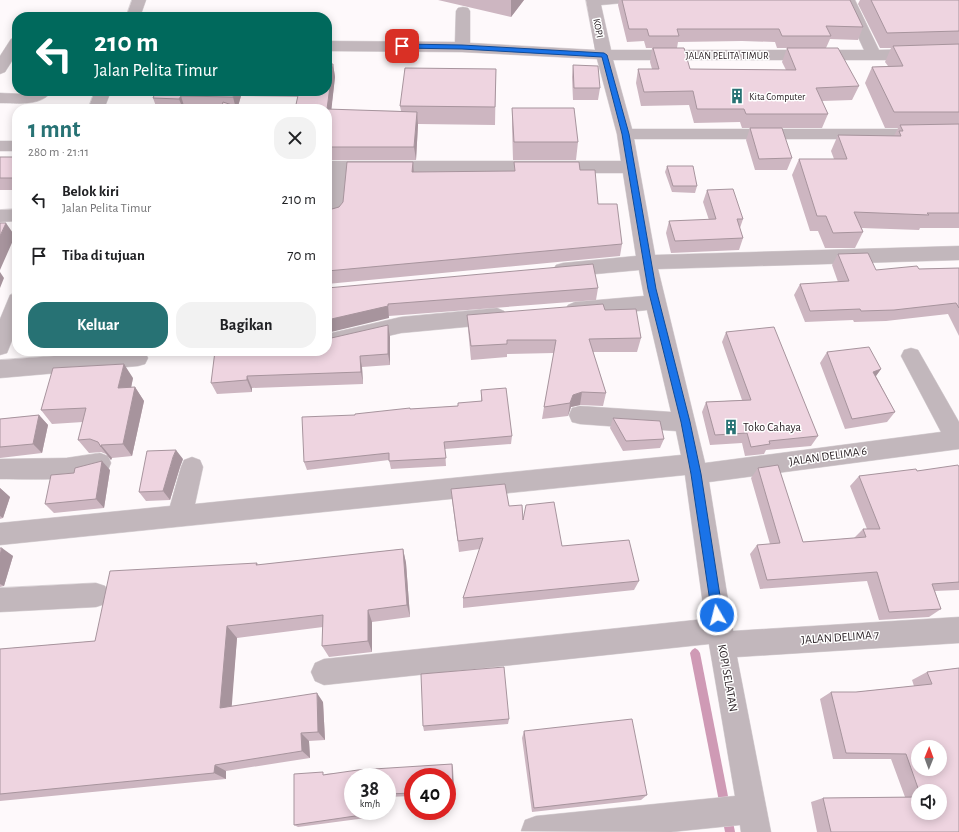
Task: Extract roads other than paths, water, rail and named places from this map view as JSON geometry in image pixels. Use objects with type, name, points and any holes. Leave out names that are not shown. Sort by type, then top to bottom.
[{"type":"street","points":[[134,12],[139,0]]},
{"type":"street","points":[[594,1],[618,0]]},
{"type":"street","points":[[848,0],[874,55]]},
{"type":"street","name":"KOPI","points":[[594,1],[604,55]]},
{"type":"street","points":[[462,47],[463,11]]},
{"type":"street","points":[[0,42],[12,42]]},
{"type":"street","name":"JALAN PELITA TIMUR","points":[[332,46],[462,47],[604,55],[874,55],[959,53]]},
{"type":"street","points":[[0,70],[12,50]]},
{"type":"street","name":"KOPI SELATAN","points":[[604,55],[625,134],[655,302],[685,422],[695,469],[721,638],[754,820]]},
{"type":"street","points":[[0,98],[32,98],[37,96]]},
{"type":"street","points":[[625,134],[959,134]]},
{"type":"street","points":[[0,146],[12,146]]},
{"type":"street","points":[[335,214],[333,167],[632,172]]},
{"type":"street","points":[[475,178],[632,172]]},
{"type":"street","points":[[0,216],[12,215]]},
{"type":"street","points":[[546,271],[647,262],[959,252]]},
{"type":"street","points":[[560,312],[655,302]]},
{"type":"street","points":[[0,347],[12,307]]},
{"type":"street","points":[[332,341],[401,325],[515,315]]},
{"type":"street","points":[[911,356],[958,439]]},
{"type":"street","points":[[0,369],[138,358]]},
{"type":"street","points":[[580,415],[685,422]]},
{"type":"street","name":"JALAN DELIMA 6","points":[[0,534],[180,515],[695,469],[958,439]]},
{"type":"street","points":[[0,469],[66,468],[100,463]]},
{"type":"street","points":[[180,515],[192,467]]},
{"type":"street","points":[[0,600],[96,595]]},
{"type":"street","name":"JALAN DELIMA 7","points":[[324,672],[721,638],[959,630]]},
{"type":"street","points":[[536,831],[754,820]]},
{"type":"waterway","points":[[695,653],[730,832]]},
{"type":"place","name":"Kita Computer","points":[[737,96]]},
{"type":"place","name":"Toko Cahaya","points":[[731,427]]}]
